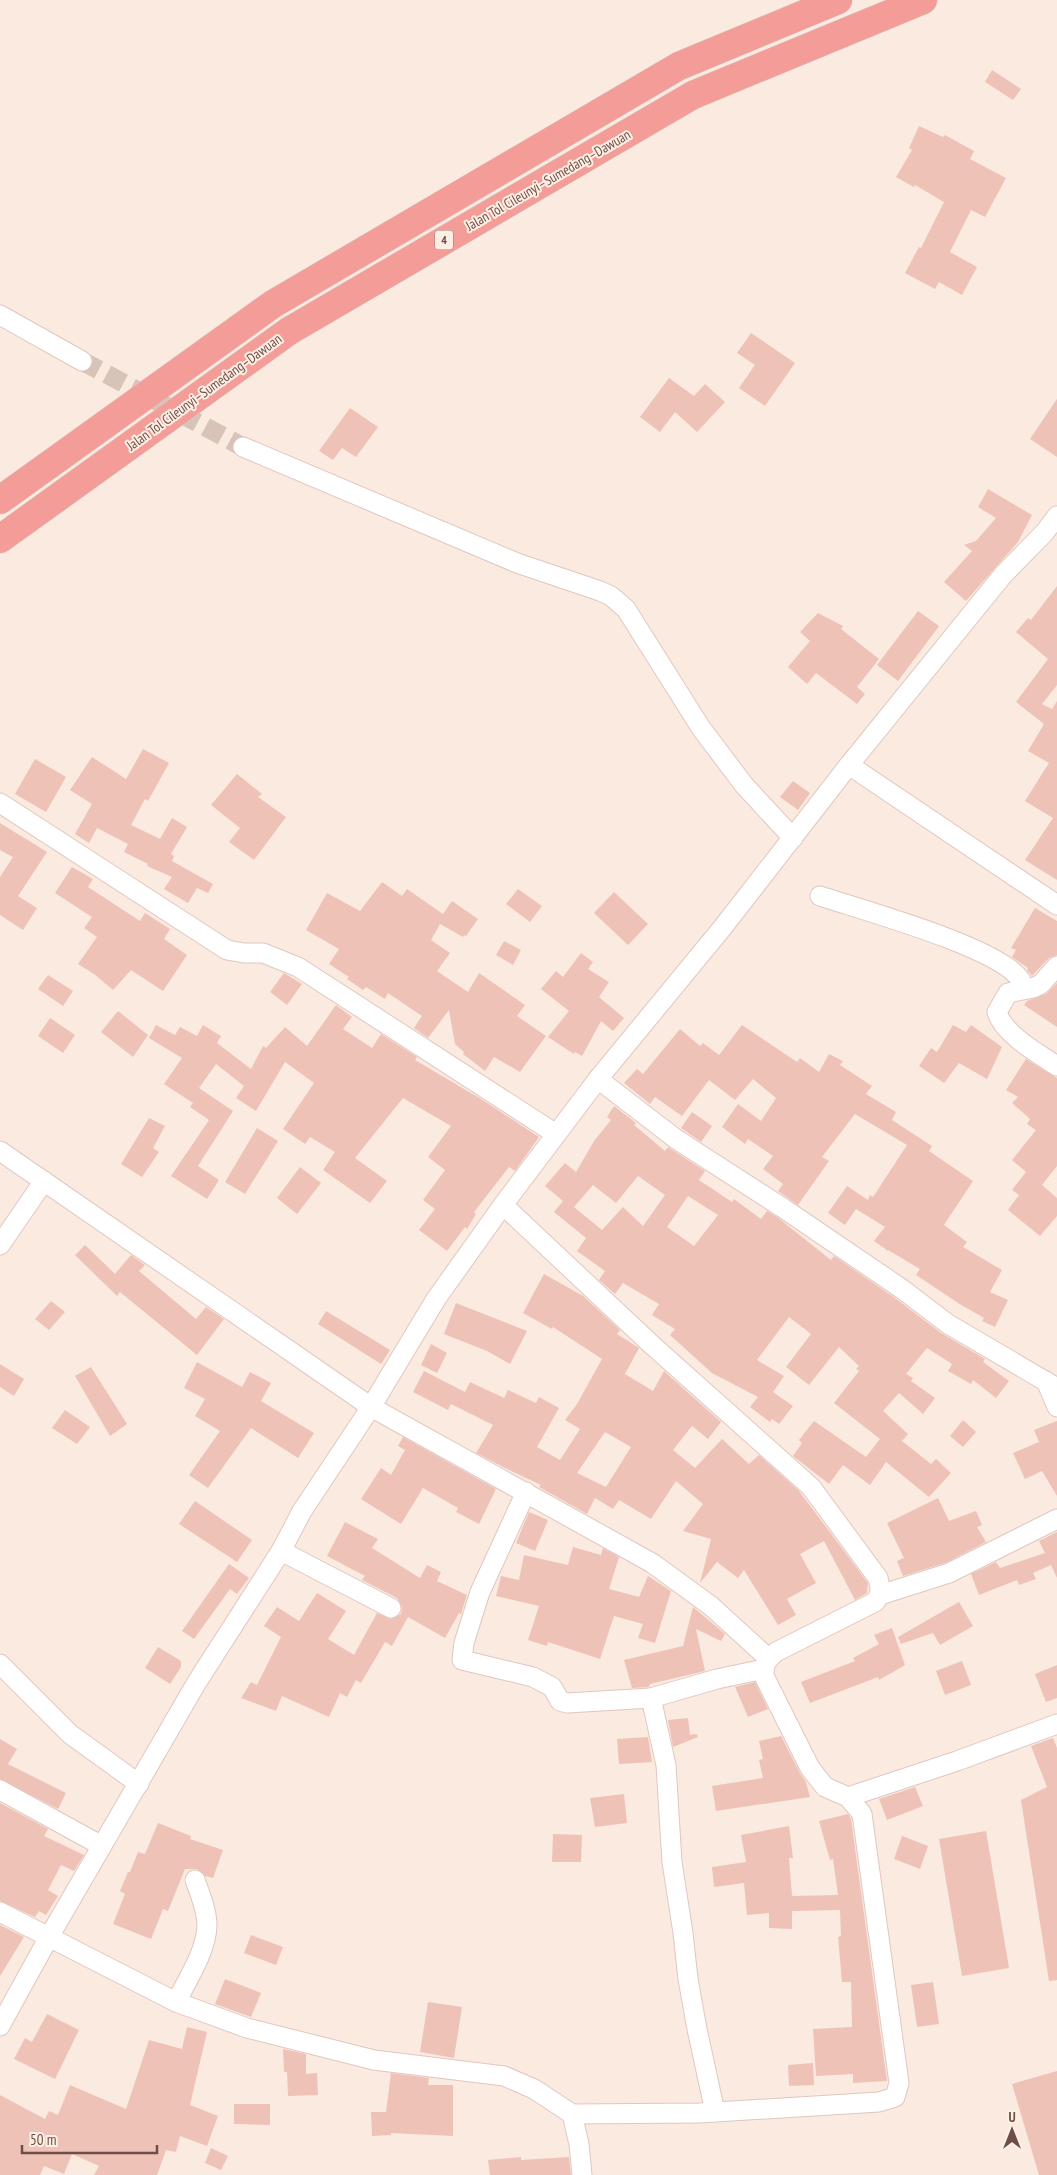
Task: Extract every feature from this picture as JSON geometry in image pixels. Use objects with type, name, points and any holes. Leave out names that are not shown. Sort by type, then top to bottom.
[{"type":"highway","name":"4","points":[[0,500],[273,304],[679,66],[838,0]]},
{"type":"highway","name":"Jalan Tol Cileunyi–Sumedang–Dawuan","points":[[0,540],[289,331],[693,95],[923,0]]},
{"type":"street","points":[[0,315],[82,361]]},
{"type":"street","points":[[243,447],[517,563],[611,596],[626,609],[701,728],[744,785],[793,838]]},
{"type":"street","points":[[0,2026],[49,1937],[197,1682],[281,1551],[302,1510],[371,1407],[436,1299],[503,1205],[598,1079],[717,934],[849,765],[1003,575],[1051,537],[1057,516]]},
{"type":"street","points":[[849,765],[1057,905]]},
{"type":"street","points":[[0,803],[227,950],[244,953],[263,953],[298,967],[556,1134]]},
{"type":"street","points":[[820,896],[953,940],[992,958],[1013,972],[1020,979],[1024,989]]},
{"type":"street","points":[[1057,966],[1041,984],[1033,988],[1008,993],[997,1012],[999,1018],[1025,1046],[1057,1066]]},
{"type":"street","points":[[598,1079],[676,1139],[783,1208],[902,1289],[948,1324],[1052,1385],[1057,1407]]},
{"type":"street","points":[[0,1151],[371,1407],[652,1563],[711,1606],[766,1664]]},
{"type":"street","points":[[0,1245],[44,1181]]},
{"type":"street","points":[[503,1205],[652,1345],[811,1487],[878,1578],[880,1595]]},
{"type":"street","points":[[526,1492],[480,1592],[464,1643],[462,1660],[534,1678],[552,1687],[560,1701],[568,1704],[651,1698],[766,1664]]},
{"type":"street","points":[[0,1912],[176,2002],[247,2028],[374,2060],[504,2076],[534,2089],[572,2114],[715,2112],[879,2102],[895,2097],[899,2083],[862,1814],[848,1797],[825,1787],[810,1768],[764,1676],[766,1664],[776,1652],[875,1602],[880,1595],[949,1573],[1057,1519]]},
{"type":"street","points":[[281,1551],[391,1608]]},
{"type":"street","points":[[0,1664],[70,1734],[139,1784]]},
{"type":"street","points":[[651,1698],[666,1765],[672,1862],[688,1979],[715,2112]]},
{"type":"street","points":[[848,1797],[957,1761],[1057,1724]]},
{"type":"street","points":[[0,1790],[102,1846]]},
{"type":"street","points":[[176,2002],[201,1949],[207,1926],[204,1904],[195,1880]]},
{"type":"street","points":[[572,2114],[579,2144],[582,2175]]},
{"type":"building","points":[[992,70],[1021,89],[1013,100],[985,82]]},
{"type":"building","points":[[919,126],[943,137],[945,135],[974,151],[970,159],[1006,178],[985,217],[971,210],[950,252],[977,267],[962,295],[939,282],[935,289],[905,273],[919,247],[921,248],[944,202],[915,185],[914,187],[896,177],[912,150],[909,148]]},
{"type":"building","points":[[751,333],[795,363],[765,406],[739,388],[755,365],[737,353]]},
{"type":"building","points":[[669,378],[694,396],[705,384],[725,402],[697,432],[675,412],[660,432],[640,417]]},
{"type":"building","points":[[1057,399],[1057,457],[1030,439]]},
{"type":"building","points":[[350,408],[378,427],[356,457],[342,448],[333,460],[319,451]]},
{"type":"building","points":[[988,489],[1032,515],[1018,542],[966,601],[944,582],[972,551],[964,545],[976,541],[996,518],[978,507]]},
{"type":"building","points":[[1057,586],[1057,685],[1042,704],[1052,709],[1057,701],[1057,880],[1025,860],[1053,818],[1025,801],[1049,763],[1028,751],[1044,724],[1016,702],[1048,659],[1016,632],[1028,618],[1031,620]]},
{"type":"building","points":[[918,611],[939,626],[898,681],[877,665]]},
{"type":"building","points":[[818,613],[843,626],[841,629],[879,659],[857,687],[865,694],[857,704],[816,673],[807,684],[788,667],[810,641],[800,632]]},
{"type":"building","points":[[143,749],[169,763],[148,801],[145,799],[131,825],[160,839],[172,818],[187,827],[171,854],[174,856],[172,861],[213,884],[208,893],[197,888],[188,903],[164,889],[172,877],[147,866],[148,864],[124,852],[128,844],[97,828],[89,843],[75,834],[92,804],[70,790],[92,757],[126,779]]},
{"type":"building","points":[[35,759],[66,777],[46,812],[15,794]]},
{"type":"building","points":[[237,774],[262,794],[258,797],[286,817],[254,860],[229,842],[240,828],[211,805]]},
{"type":"building","points":[[793,781],[810,793],[798,810],[780,797]]},
{"type":"building","points":[[0,823],[47,852],[18,896],[37,908],[23,930],[0,915],[0,877],[13,857],[0,850]]},
{"type":"building","points":[[72,867],[93,879],[88,887],[140,921],[145,913],[170,929],[164,939],[187,955],[163,991],[131,970],[113,990],[94,974],[78,964],[97,937],[84,928],[92,917],[55,893]]},
{"type":"building","points":[[382,882],[402,896],[407,889],[443,914],[452,901],[478,919],[466,936],[464,935],[463,937],[440,924],[431,940],[450,953],[437,971],[468,992],[479,973],[525,1005],[517,1016],[546,1036],[520,1072],[494,1057],[485,1071],[463,1054],[464,1052],[455,1044],[449,1010],[428,1038],[414,1028],[422,1016],[388,993],[385,999],[366,987],[363,990],[347,979],[349,977],[329,964],[339,949],[306,930],[327,893],[360,911]]},
{"type":"building","points":[[518,889],[542,906],[530,922],[506,904]]},
{"type":"building","points":[[614,892],[648,924],[628,945],[594,913]]},
{"type":"building","points":[[1035,908],[1057,921],[1057,955],[1049,958],[1032,976],[1027,970],[1028,968],[1012,957],[1016,950],[1011,948]]},
{"type":"building","points":[[504,941],[521,950],[513,965],[496,955]]},
{"type":"building","points":[[581,953],[593,962],[588,969],[609,982],[599,997],[624,1018],[613,1031],[601,1021],[582,1056],[575,1052],[574,1054],[548,1037],[569,1011],[541,989],[556,971],[563,977]]},
{"type":"building","points":[[284,973],[302,984],[287,1005],[270,992]]},
{"type":"building","points":[[48,975],[73,991],[63,1006],[38,989]]},
{"type":"building","points":[[1057,983],[1057,1027],[1024,1005],[1027,1001],[1046,994]]},
{"type":"building","points":[[336,1005],[352,1017],[343,1029],[372,1048],[381,1034],[417,1057],[415,1060],[481,1099],[539,1137],[515,1171],[509,1167],[474,1212],[476,1214],[467,1229],[465,1227],[447,1251],[419,1230],[435,1209],[423,1200],[445,1170],[428,1157],[451,1126],[403,1098],[355,1158],[387,1181],[370,1203],[323,1170],[335,1152],[310,1137],[305,1144],[283,1129],[314,1083],[285,1062],[256,1111],[236,1098],[244,1086],[216,1064],[199,1088],[233,1111],[198,1166],[219,1180],[207,1199],[171,1176],[209,1120],[190,1107],[193,1103],[164,1084],[182,1058],[149,1038],[156,1025],[175,1035],[180,1027],[197,1036],[203,1025],[221,1036],[217,1043],[251,1069],[263,1046],[266,1048],[285,1027],[307,1046]]},
{"type":"building","points":[[118,1011],[148,1035],[133,1057],[101,1032]]},
{"type":"building","points":[[50,1018],[75,1035],[63,1053],[38,1036]]},
{"type":"building","points":[[742,1025],[797,1062],[800,1058],[819,1072],[829,1054],[843,1061],[840,1065],[872,1086],[866,1094],[896,1112],[892,1120],[932,1146],[929,1151],[973,1181],[944,1225],[967,1242],[963,1247],[1002,1270],[990,1292],[1008,1300],[995,1327],[982,1321],[984,1318],[916,1275],[920,1269],[874,1241],[885,1227],[856,1209],[845,1225],[828,1213],[847,1186],[868,1200],[870,1195],[873,1197],[907,1145],[855,1114],[822,1157],[829,1161],[798,1205],[778,1191],[783,1184],[763,1169],[773,1156],[748,1139],[745,1144],[722,1127],[738,1104],[761,1121],[776,1098],[753,1079],[735,1100],[709,1080],[682,1116],[655,1097],[650,1104],[624,1083],[637,1069],[643,1074],[680,1029],[700,1046],[703,1043],[719,1055]]},
{"type":"building","points":[[953,1025],[966,1032],[971,1025],[1002,1047],[987,1079],[959,1063],[944,1083],[919,1066],[931,1048],[937,1052]]},
{"type":"building","points":[[1026,1059],[1057,1078],[1057,1166],[1042,1185],[1057,1198],[1057,1216],[1040,1236],[1008,1210],[1019,1195],[1012,1190],[1026,1172],[1012,1160],[1036,1130],[1027,1124],[1030,1119],[1012,1103],[1018,1097],[1006,1090]]},
{"type":"building","points":[[614,1106],[636,1123],[634,1125],[665,1151],[668,1147],[705,1171],[699,1180],[732,1202],[734,1199],[761,1219],[767,1211],[777,1217],[831,1260],[834,1256],[895,1298],[941,1333],[985,1359],[983,1362],[1009,1381],[996,1398],[973,1380],[971,1384],[948,1371],[952,1364],[927,1348],[906,1374],[913,1378],[911,1381],[935,1398],[923,1414],[899,1393],[883,1411],[908,1434],[902,1441],[931,1464],[936,1459],[951,1473],[929,1497],[886,1462],[870,1485],[843,1465],[829,1484],[793,1456],[802,1443],[799,1440],[814,1421],[866,1457],[880,1439],[834,1403],[859,1371],[856,1369],[859,1366],[839,1347],[809,1385],[786,1367],[811,1334],[789,1317],[757,1360],[784,1376],[773,1392],[793,1406],[779,1424],[772,1419],[770,1422],[750,1407],[758,1397],[712,1373],[670,1335],[675,1329],[652,1315],[659,1304],[623,1283],[615,1294],[599,1280],[605,1271],[577,1251],[586,1238],[554,1212],[563,1201],[545,1186],[565,1163],[576,1172],[594,1141],[611,1120],[607,1117]],"holes":[[[638,1176],[665,1195],[643,1226],[623,1207],[602,1230],[574,1207],[593,1185],[616,1203]],[[688,1196],[718,1215],[694,1246],[667,1227]]]},
{"type":"building","points":[[692,1112],[712,1126],[701,1142],[681,1128]]},
{"type":"building","points":[[149,1118],[165,1126],[153,1148],[159,1152],[142,1177],[121,1164]]},
{"type":"building","points":[[257,1128],[278,1141],[245,1194],[225,1182]]},
{"type":"building","points":[[300,1167],[321,1183],[297,1214],[277,1198]]},
{"type":"building","points":[[85,1245],[115,1274],[131,1255],[145,1265],[139,1271],[196,1319],[206,1307],[224,1319],[197,1355],[120,1292],[117,1296],[75,1255]]},
{"type":"building","points":[[544,1274],[583,1296],[620,1330],[617,1334],[639,1348],[625,1374],[653,1391],[664,1371],[721,1422],[708,1439],[692,1426],[673,1450],[695,1468],[722,1439],[749,1464],[759,1455],[799,1491],[868,1583],[867,1593],[855,1600],[824,1541],[800,1554],[816,1583],[787,1599],[796,1615],[778,1625],[744,1570],[738,1578],[717,1562],[700,1583],[711,1539],[683,1531],[703,1504],[676,1481],[651,1519],[619,1500],[613,1509],[595,1498],[587,1514],[539,1487],[541,1485],[476,1453],[493,1425],[451,1404],[448,1410],[413,1392],[424,1371],[465,1392],[470,1382],[504,1398],[508,1390],[536,1403],[539,1397],[559,1408],[537,1447],[560,1460],[580,1429],[565,1420],[577,1404],[602,1359],[553,1327],[552,1329],[523,1313]],"holes":[[[605,1432],[631,1447],[606,1487],[577,1473]]]},
{"type":"building","points":[[51,1301],[65,1312],[49,1330],[35,1319]]},
{"type":"building","points":[[456,1303],[527,1331],[510,1364],[487,1351],[444,1334]]},
{"type":"building","points":[[326,1311],[390,1350],[381,1364],[318,1324]]},
{"type":"building","points":[[431,1344],[447,1353],[437,1373],[421,1365]]},
{"type":"building","points":[[197,1362],[242,1387],[250,1372],[271,1383],[261,1401],[314,1433],[298,1458],[251,1428],[208,1488],[189,1475],[220,1431],[195,1416],[205,1399],[184,1388]]},
{"type":"building","points":[[0,1364],[24,1379],[14,1396],[0,1387]]},
{"type":"building","points":[[91,1367],[127,1424],[110,1436],[75,1376]]},
{"type":"building","points":[[65,1410],[90,1427],[77,1444],[52,1428]]},
{"type":"building","points":[[963,1420],[976,1432],[963,1447],[950,1436]]},
{"type":"building","points":[[1057,1421],[1057,1496],[1042,1471],[1025,1479],[1013,1453],[1039,1442],[1034,1430]]},
{"type":"building","points":[[403,1437],[496,1489],[479,1524],[456,1512],[458,1508],[423,1488],[401,1524],[361,1499],[381,1468],[391,1475],[405,1450],[398,1446]]},
{"type":"building","points":[[938,1498],[949,1521],[976,1511],[982,1525],[977,1527],[986,1542],[945,1563],[903,1576],[897,1561],[904,1558],[887,1523]]},
{"type":"building","points":[[195,1501],[252,1540],[237,1562],[179,1524]]},
{"type":"building","points":[[529,1512],[548,1520],[535,1551],[516,1543]]},
{"type":"building","points":[[345,1522],[378,1539],[372,1548],[420,1578],[427,1565],[441,1572],[437,1581],[467,1595],[461,1614],[459,1613],[445,1638],[408,1617],[392,1646],[385,1642],[361,1683],[356,1680],[347,1697],[340,1693],[329,1717],[282,1696],[276,1711],[241,1698],[251,1682],[257,1685],[281,1637],[264,1626],[277,1607],[299,1621],[317,1593],[346,1611],[328,1639],[354,1655],[377,1613],[391,1619],[401,1614],[402,1607],[397,1598],[362,1580],[365,1576],[327,1556]]},
{"type":"building","points":[[1057,1532],[1057,1578],[1051,1565],[1033,1573],[1036,1579],[1019,1585],[1017,1580],[979,1595],[971,1574],[996,1562],[1000,1568],[1045,1553],[1039,1541]]},
{"type":"building","points":[[573,1547],[601,1555],[603,1548],[619,1557],[609,1589],[639,1597],[648,1576],[671,1591],[655,1643],[638,1638],[643,1624],[614,1616],[600,1659],[548,1642],[547,1646],[528,1640],[539,1606],[496,1596],[501,1576],[519,1580],[524,1555],[568,1565]]},
{"type":"building","points":[[229,1564],[249,1578],[237,1594],[230,1589],[194,1639],[182,1631]]},
{"type":"building","points":[[959,1602],[973,1626],[940,1645],[933,1633],[901,1644],[898,1637]]},
{"type":"building","points":[[693,1607],[725,1634],[721,1641],[696,1629],[705,1671],[650,1684],[649,1687],[632,1688],[624,1660],[683,1646]]},
{"type":"building","points":[[892,1628],[905,1665],[879,1680],[878,1677],[810,1703],[801,1682],[855,1661],[853,1658],[879,1644],[874,1635]]},
{"type":"building","points":[[158,1647],[181,1661],[181,1667],[170,1684],[145,1668]]},
{"type":"building","points":[[962,1661],[971,1685],[945,1695],[936,1671]]},
{"type":"building","points":[[1057,1665],[1057,1698],[1046,1702],[1035,1674]]},
{"type":"building","points":[[755,1682],[768,1709],[748,1717],[735,1687]]},
{"type":"building","points":[[688,1718],[690,1735],[697,1734],[698,1737],[673,1747],[668,1720]]},
{"type":"building","points":[[781,1736],[806,1782],[810,1797],[716,1811],[712,1786],[763,1778],[759,1760],[763,1759],[759,1741]]},
{"type":"building","points":[[648,1737],[652,1762],[619,1764],[617,1739]]},
{"type":"building","points":[[1053,1738],[1057,1748],[1057,1980],[1049,1981],[1021,1800],[1047,1787],[1031,1746]]},
{"type":"building","points":[[0,1739],[17,1749],[8,1764],[66,1793],[58,1809],[0,1779]]},
{"type":"building","points":[[915,1787],[923,1806],[887,1820],[879,1799]]},
{"type":"building","points":[[624,1794],[627,1823],[595,1827],[590,1798]]},
{"type":"building","points":[[0,1803],[48,1829],[44,1836],[84,1855],[74,1871],[61,1865],[48,1890],[58,1896],[46,1915],[39,1911],[35,1917],[0,1901]]},
{"type":"building","points":[[848,1814],[851,1819],[887,2081],[853,2083],[853,2074],[816,2076],[813,2029],[852,2027],[851,1982],[842,1982],[838,1937],[841,1936],[840,1910],[792,1911],[792,1929],[769,1928],[769,1913],[747,1915],[744,1883],[714,1887],[712,1867],[746,1862],[741,1835],[789,1826],[793,1858],[789,1858],[792,1896],[838,1895],[833,1859],[830,1860],[819,1821]]},
{"type":"building","points":[[158,1823],[191,1836],[190,1839],[223,1850],[213,1878],[205,1876],[197,1869],[185,1869],[168,1911],[163,1909],[151,1939],[113,1924],[125,1894],[120,1891],[128,1872],[130,1872],[138,1852],[145,1854]]},
{"type":"building","points":[[986,1831],[1009,1968],[962,1976],[939,1839]]},
{"type":"building","points":[[553,1834],[582,1835],[581,1862],[552,1862]]},
{"type":"building","points":[[902,1836],[928,1846],[920,1869],[894,1859]]},
{"type":"building","points":[[0,1925],[24,1937],[0,1976]]},
{"type":"building","points":[[251,1935],[283,1947],[276,1965],[244,1953]]},
{"type":"building","points":[[225,1979],[261,1993],[251,2017],[215,2004]]},
{"type":"building","points":[[933,1982],[939,2024],[917,2027],[911,1985]]},
{"type":"building","points":[[428,2002],[462,2007],[454,2058],[420,2052]]},
{"type":"building","points":[[47,2014],[79,2030],[55,2079],[14,2059],[25,2038],[32,2042]]},
{"type":"building","points":[[187,2027],[207,2032],[190,2105],[218,2116],[207,2146],[180,2136],[176,2152],[166,2150],[157,2175],[94,2175],[99,2166],[72,2154],[64,2174],[44,2166],[40,2175],[0,2175],[0,2095],[45,2119],[49,2111],[58,2115],[70,2085],[126,2109],[149,2040],[182,2049]]},
{"type":"building","points":[[283,2049],[306,2054],[306,2074],[317,2073],[318,2095],[288,2096],[287,2072],[284,2072]]},
{"type":"building","points":[[813,2063],[814,2085],[789,2086],[788,2065]]},
{"type":"building","points":[[1057,2071],[1057,2175],[1039,2175],[1012,2084]]},
{"type":"building","points":[[391,2073],[429,2078],[428,2085],[453,2085],[453,2136],[391,2133],[391,2135],[372,2136],[371,2112],[386,2112]]},
{"type":"building","points":[[234,2104],[270,2104],[270,2125],[234,2124]]},
{"type":"building","points":[[211,2148],[228,2156],[221,2170],[205,2163]]},
{"type":"building","points":[[521,2157],[521,2160],[569,2157],[571,2175],[490,2175],[488,2160]]},
{"type":"tunnel","points":[[82,361],[243,447]]}]
